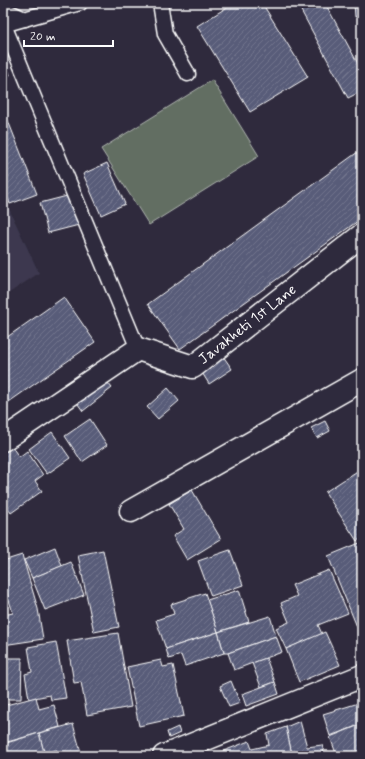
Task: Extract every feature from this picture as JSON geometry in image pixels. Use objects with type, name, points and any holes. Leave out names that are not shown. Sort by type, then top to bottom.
[{"type":"street","name":"Javakheti 1st Lane","points":[[138,349],[193,367],[362,234]]},
{"type":"street","points":[[3,440],[138,349]]},
{"type":"street","points":[[131,511],[362,380]]},
{"type":"street","points":[[164,756],[362,676]]},
{"type":"lane","points":[[80,3],[4,25],[138,349]]},
{"type":"lane","points":[[160,3],[165,34],[188,74]]},
{"type":"lane","points":[[3,9],[25,19]]},
{"type":"shaded area","points":[[3,196],[39,273],[3,297]]},
{"type":"green space","points":[[212,80],[259,156],[149,225],[101,149]]},
{"type":"building","points":[[234,3],[262,3],[308,77],[250,112],[197,26]]},
{"type":"building","points":[[297,3],[325,3],[362,71],[362,91],[348,98]]},
{"type":"building","points":[[354,3],[362,3],[362,30],[360,16],[355,17]]},
{"type":"building","points":[[3,55],[10,75],[3,78]]},
{"type":"building","points":[[3,108],[37,194],[10,204],[3,185]]},
{"type":"building","points":[[362,149],[362,218],[180,349],[148,304]]},
{"type":"building","points":[[107,163],[125,204],[101,215],[83,174]]},
{"type":"building","points":[[71,195],[79,225],[48,233],[40,203]]},
{"type":"building","points":[[64,297],[95,342],[3,406],[3,340]]},
{"type":"building","points":[[223,356],[232,369],[209,384],[201,371]]},
{"type":"building","points":[[103,377],[112,388],[83,411],[75,400]]},
{"type":"building","points":[[168,388],[179,401],[158,419],[147,407]]},
{"type":"building","points":[[90,419],[107,445],[82,462],[65,436]]},
{"type":"building","points":[[325,421],[330,431],[317,438],[311,428]]},
{"type":"building","points":[[52,432],[70,458],[47,474],[29,449]]},
{"type":"building","points":[[10,444],[19,457],[27,451],[43,475],[35,481],[42,491],[11,513],[6,505],[3,507],[3,449]]},
{"type":"building","points":[[362,468],[362,538],[357,541],[325,492]]},
{"type":"building","points":[[192,490],[221,539],[187,560],[173,536],[184,529],[169,504]]},
{"type":"building","points":[[362,542],[362,639],[328,556]]},
{"type":"building","points":[[55,547],[62,566],[32,578],[24,560]]},
{"type":"building","points":[[103,550],[119,627],[94,632],[78,555]]},
{"type":"building","points":[[230,550],[243,585],[211,596],[198,561]]},
{"type":"building","points":[[22,555],[38,609],[43,639],[3,645],[3,615],[13,613],[3,581],[3,561]]},
{"type":"building","points":[[71,562],[84,595],[45,610],[32,578]]},
{"type":"building","points":[[329,570],[348,613],[318,625],[322,634],[286,649],[276,628],[289,622],[281,603],[297,596],[292,585]]},
{"type":"building","points":[[239,590],[249,622],[218,632],[207,600]]},
{"type":"building","points":[[205,593],[218,632],[166,649],[156,620],[174,614],[171,604]]},
{"type":"building","points":[[270,616],[276,636],[228,653],[224,653],[218,632]]},
{"type":"building","points":[[218,632],[224,653],[185,666],[181,655],[169,659],[166,649]]},
{"type":"building","points":[[325,632],[340,665],[299,682],[286,649]]},
{"type":"building","points":[[118,633],[131,707],[87,715],[81,682],[74,683],[67,641]]},
{"type":"building","points":[[276,636],[282,652],[234,670],[228,653]]},
{"type":"building","points":[[56,642],[66,698],[51,700],[50,695],[29,699],[25,674],[32,672],[28,647]]},
{"type":"building","points":[[3,658],[22,658],[21,699],[3,699]]},
{"type":"building","points":[[266,658],[275,682],[261,687],[252,663]]},
{"type":"building","points":[[161,660],[163,667],[173,665],[184,716],[139,726],[127,667]]},
{"type":"building","points":[[231,681],[240,703],[229,707],[220,686]]},
{"type":"building","points":[[275,682],[279,694],[246,706],[242,694]]},
{"type":"building","points":[[36,697],[39,709],[54,705],[60,727],[4,743],[3,702],[6,701],[6,705]]},
{"type":"building","points":[[362,702],[362,724],[330,736],[323,714]]},
{"type":"building","points":[[300,721],[307,747],[322,745],[325,756],[289,756],[291,750],[286,727]]},
{"type":"building","points":[[73,724],[82,756],[58,756],[57,750],[44,753],[39,733]]},
{"type":"building","points":[[362,724],[362,756],[337,756],[330,737]]},
{"type":"building","points":[[178,727],[180,733],[169,738],[167,732]]},
{"type":"building","points":[[286,727],[291,750],[289,756],[211,756],[249,741],[252,749],[269,745],[267,734]]},
{"type":"building","points":[[39,733],[45,756],[3,756],[3,744]]}]
